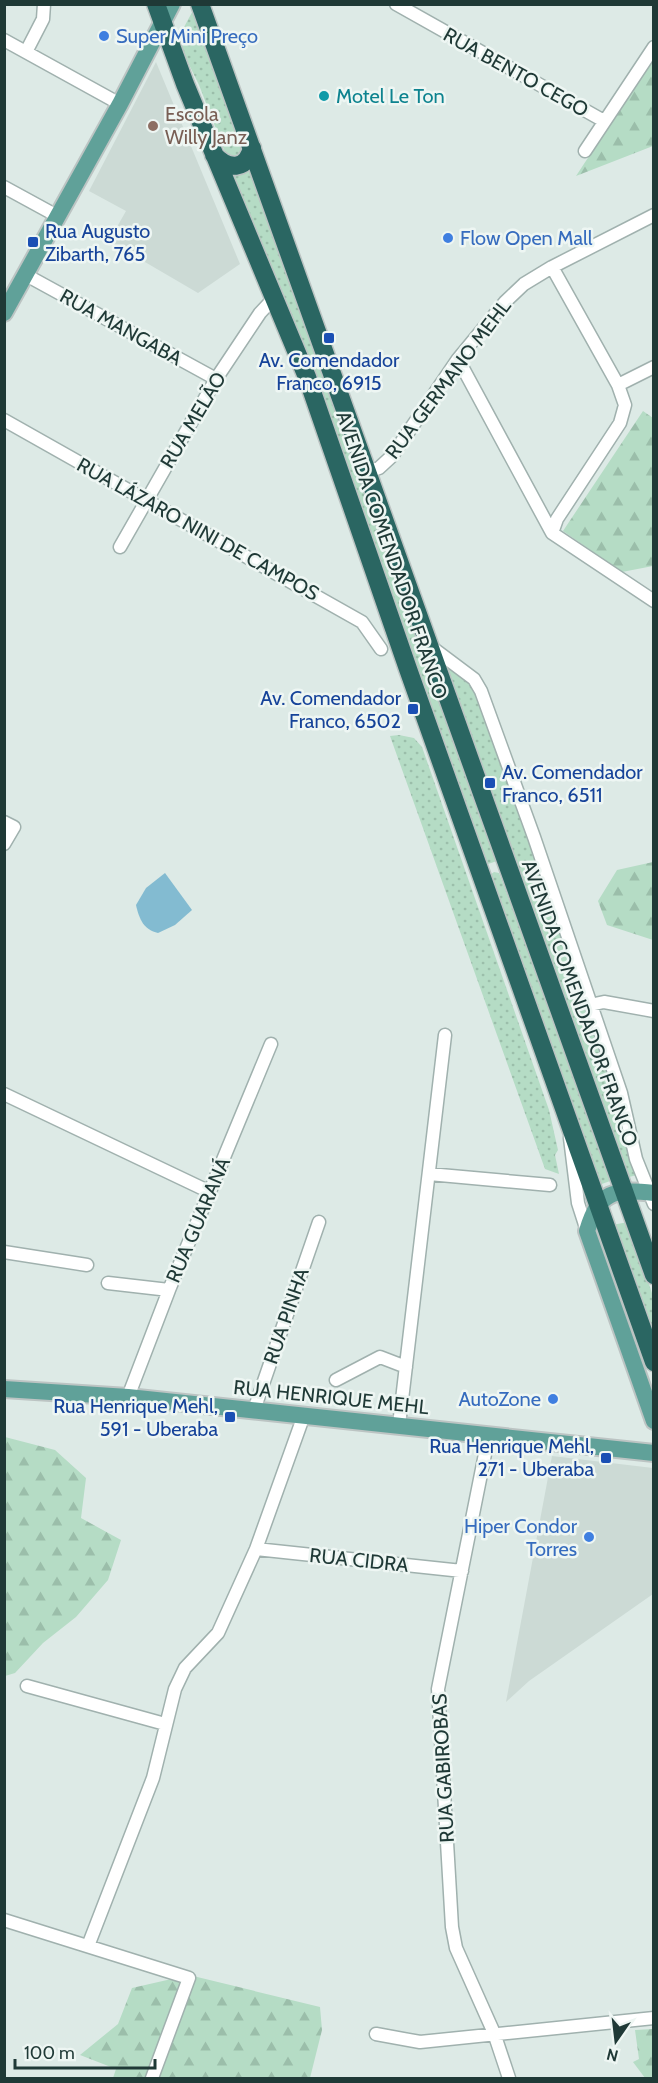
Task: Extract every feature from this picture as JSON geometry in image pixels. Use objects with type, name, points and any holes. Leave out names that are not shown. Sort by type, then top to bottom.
[{"type":"highway","name":"AVENIDA COMENDADOR FRANCO","points":[[156,4],[214,155],[307,377],[480,875],[654,1362]]},
{"type":"highway","name":"AVENIDA COMENDADOR FRANCO","points":[[200,4],[654,1275]]},
{"type":"highway","points":[[214,155],[223,164],[234,166],[243,163],[250,156],[252,148]]},
{"type":"highway","points":[[480,875],[485,868],[493,864],[505,865],[510,872]]},
{"type":"main road","points":[[4,313],[59,217],[172,4]]},
{"type":"main road","points":[[587,1231],[597,1204],[610,1195],[624,1192],[652,1197]]},
{"type":"main road","name":"AVENIDA COMENDADOR FRANCO","points":[[587,1231],[654,1421]]},
{"type":"main road","name":"RUA HENRIQUE MEHL","points":[[4,1389],[128,1397],[654,1453]]},
{"type":"street","points":[[26,52],[43,19],[44,4]]},
{"type":"street","name":"RUA BENTO CEGO","points":[[396,4],[411,8],[604,121]]},
{"type":"street","points":[[4,40],[120,104]]},
{"type":"street","points":[[585,151],[654,47]]},
{"type":"street","points":[[4,187],[59,217]]},
{"type":"street","name":"RUA GERMANO MEHL","points":[[367,472],[379,468],[392,456],[458,359],[505,302],[524,284],[552,267],[654,215]]},
{"type":"street","points":[[552,267],[618,385],[625,405],[620,423],[557,519],[552,532]]},
{"type":"street","name":"RUA MANGABA","points":[[27,275],[216,379]]},
{"type":"street","name":"RUA MELÃO","points":[[120,547],[216,379],[260,313],[274,298]]},
{"type":"street","points":[[458,359],[552,532],[654,601]]},
{"type":"street","points":[[618,385],[654,367]]},
{"type":"street","name":"RUA LÁZARO NINI DE CAMPOS","points":[[4,420],[362,622],[381,649]]},
{"type":"street","name":"AVENIDA COMENDADOR FRANCO","points":[[429,645],[474,679],[481,691],[534,837],[621,1093],[636,1159],[652,1197]]},
{"type":"street","points":[[4,822],[14,827],[4,844]]},
{"type":"street","points":[[590,1005],[604,1002],[654,1011]]},
{"type":"street","points":[[399,1425],[445,1035]]},
{"type":"street","name":"RUA GUARANÁ","points":[[128,1397],[169,1290],[271,1044]]},
{"type":"street","points":[[4,1094],[210,1192]]},
{"type":"street","name":"AVENIDA COMENDADOR FRANCO","points":[[570,1128],[571,1155],[578,1203],[587,1231]]},
{"type":"street","points":[[429,1173],[550,1185]]},
{"type":"street","name":"RUA PINHA","points":[[254,1410],[319,1222]]},
{"type":"street","points":[[4,1252],[87,1265]]},
{"type":"street","points":[[108,1283],[169,1290]]},
{"type":"street","points":[[336,1380],[380,1357],[406,1367]]},
{"type":"street","points":[[88,1946],[153,1778],[175,1689],[185,1668],[218,1633],[256,1549],[304,1415]]},
{"type":"street","name":"RUA GABIROBAS","points":[[489,1434],[438,1689],[452,1927],[456,1948],[494,2033],[509,2079]]},
{"type":"street","name":"RUA CIDRA","points":[[256,1549],[462,1571]]},
{"type":"street","points":[[27,1686],[165,1724]]},
{"type":"street","points":[[4,1920],[189,1978],[152,2079]]},
{"type":"street","points":[[376,2034],[404,2041],[420,2042],[654,2018]]},
{"type":"shaded area","name":"Escola Willy Janz","points":[[156,62],[240,264],[198,293],[109,241],[126,211],[89,191]]},
{"type":"shaded area","name":"Hiper Condor Torres","points":[[552,1456],[653,1468],[653,1594],[529,1681],[506,1702]]},
{"type":"green space","points":[[196,5],[247,156],[228,160],[199,85],[177,40]]},
{"type":"green space","points":[[653,59],[653,146],[576,176]]},
{"type":"green space","points":[[251,165],[497,861],[485,865],[226,170]]},
{"type":"green space","points":[[643,411],[653,418],[653,566],[622,572],[563,531]]},
{"type":"green space","points":[[444,667],[468,681],[482,705],[612,1078],[637,1175],[625,1178]]},
{"type":"green space","points":[[390,736],[414,738],[422,747],[549,1110],[558,1150],[555,1155],[559,1174],[545,1169]]},
{"type":"green space","points":[[654,862],[653,940],[607,925],[598,901],[617,870]]},
{"type":"green space","points":[[494,872],[499,873],[613,1180],[599,1185],[490,875]]},
{"type":"green space","points":[[628,1222],[653,1296],[653,1340],[612,1225]]},
{"type":"green space","points":[[5,1437],[55,1450],[86,1478],[81,1518],[121,1540],[108,1580],[76,1617],[43,1643],[15,1673],[5,1676]]},
{"type":"green space","points":[[189,1975],[320,2007],[322,2030],[310,2078],[113,2078],[116,2069],[80,2055],[118,2024],[132,1988]]},
{"type":"green space","points":[[653,2029],[653,2078],[645,2078],[633,2062],[639,2059],[635,2030]]},
{"type":"water","points":[[165,873],[192,910],[175,925],[158,933],[153,932],[143,923],[136,905],[146,888]]},
{"type":"place","name":"Super Mini Preço","points":[[104,36]]},
{"type":"place","name":"Motel Le Ton","points":[[324,96]]},
{"type":"place","name":"Escola Willy Janz","points":[[153,126]]},
{"type":"place","name":"Flow Open Mall","points":[[448,238]]},
{"type":"place","name":"Rua Augusto Zibarth, 765","points":[[33,242]]},
{"type":"place","name":"Av. Comendador Franco, 6915","points":[[329,338]]},
{"type":"place","name":"Av. Comendador Franco, 6502","points":[[413,709]]},
{"type":"place","name":"Av. Comendador Franco, 6511","points":[[490,783]]},
{"type":"place","name":"AutoZone","points":[[553,1399]]},
{"type":"place","name":"Rua Henrique Mehl, 591 - Uberaba","points":[[230,1417]]},
{"type":"place","name":"Rua Henrique Mehl, 271 - Uberaba","points":[[606,1458]]},
{"type":"place","name":"Hiper Condor Torres","points":[[589,1537]]}]
